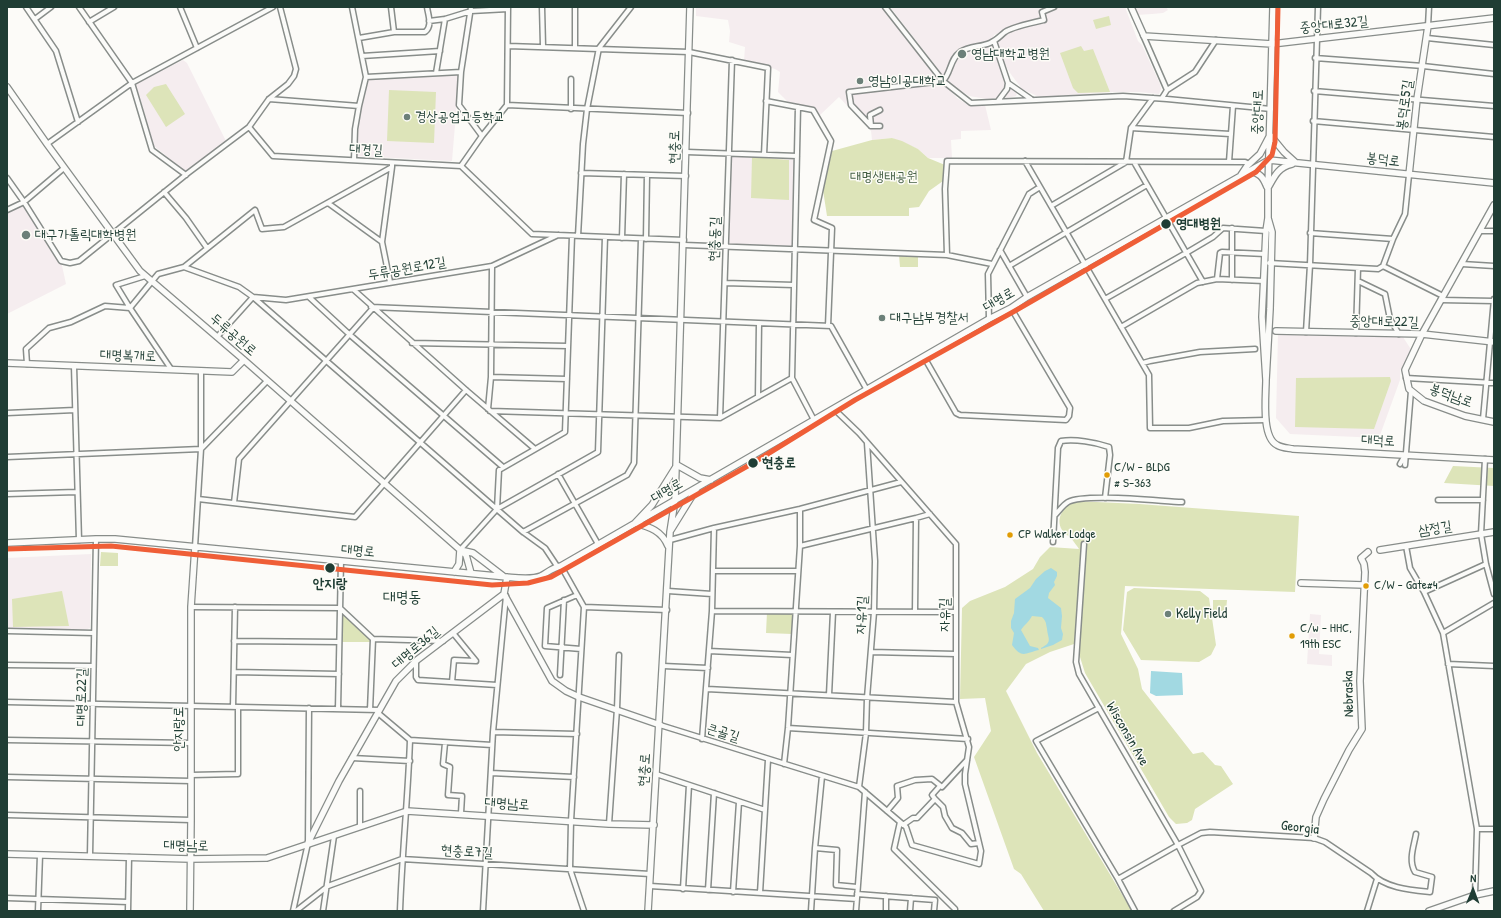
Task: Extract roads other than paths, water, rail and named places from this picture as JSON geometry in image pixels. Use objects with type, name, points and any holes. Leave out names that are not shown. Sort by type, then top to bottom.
[{"type":"main road","name":"현충로","points":[[648,911],[668,591],[670,532],[675,500],[688,113],[690,7]]},
{"type":"main road","points":[[1131,7],[1143,35]]},
{"type":"main road","name":"중앙대로","points":[[1266,380],[1262,317],[1264,262],[1268,218],[1273,7]]},
{"type":"main road","name":"중앙대로32길","points":[[1143,35],[1272,44],[1494,18]]},
{"type":"main road","name":"봉덕로5길","points":[[1409,175],[1417,100],[1428,26]]},
{"type":"main road","name":"두류공원로","points":[[7,87],[140,272],[244,360],[466,555],[471,573]]},
{"type":"main road","points":[[1240,177],[1249,164],[1260,154],[1270,135],[1284,152],[1296,163]]},
{"type":"main road","name":"봉덕로","points":[[1269,160],[1494,183]]},
{"type":"main road","name":"대명로","points":[[7,543],[96,538],[524,579],[540,576],[698,488],[989,319],[1011,308],[1269,160]]},
{"type":"main road","points":[[1268,188],[1276,172],[1286,165],[1296,163]]},
{"type":"main road","points":[[1249,171],[1258,173],[1268,188]]},
{"type":"main road","points":[[1406,378],[1405,370],[1422,334],[1481,231],[1494,205]]},
{"type":"main road","name":"중앙대로","points":[[1268,218],[1272,232],[1266,380],[1266,420],[1268,431]]},
{"type":"main road","name":"중앙대로22길","points":[[1276,331],[1422,334],[1492,342]]},
{"type":"main road","name":"대명복개로","points":[[7,363],[232,372],[244,360]]},
{"type":"main road","name":"봉덕남로","points":[[1406,378],[1409,389],[1424,401],[1465,416],[1494,422]]},
{"type":"main road","name":"대덕로","points":[[1268,431],[1271,439],[1276,445],[1288,448],[1494,460]]},
{"type":"main road","points":[[669,549],[665,538],[650,527],[635,523],[652,505],[676,466],[700,478],[711,480]]},
{"type":"main road","points":[[670,532],[698,488]]},
{"type":"main road","name":"삼정길","points":[[1380,550],[1494,532]]},
{"type":"main road","name":"안지랑로","points":[[190,911],[191,607],[195,547]]},
{"type":"main road","points":[[454,572],[459,564],[460,550],[473,552],[506,577],[505,595]]},
{"type":"main road","name":"Nebraska","points":[[1314,838],[1316,817],[1349,750],[1362,729],[1360,681],[1364,564],[1361,558],[1368,552]]},
{"type":"main road","points":[[1301,583],[1364,585]]},
{"type":"main road","name":"대명로36길","points":[[308,843],[339,781],[396,681],[416,661],[505,595]]},
{"type":"main road","name":"큰골길","points":[[505,595],[552,681],[566,691],[579,697],[660,725]]},
{"type":"main road","name":"대명남로","points":[[7,854],[90,855],[190,859],[267,858],[407,811],[461,813],[609,824],[654,825]]},
{"type":"main road","points":[[1429,911],[1474,895],[1494,891]]},
{"type":"street","points":[[26,7],[56,51],[78,122]]},
{"type":"street","points":[[35,19],[51,7]]},
{"type":"street","points":[[79,7],[132,83],[152,150],[186,175]]},
{"type":"street","points":[[89,22],[114,7]]},
{"type":"street","points":[[180,7],[196,48]]},
{"type":"street","points":[[260,7],[262,13]]},
{"type":"street","points":[[47,144],[132,83],[273,7]]},
{"type":"street","points":[[7,178],[61,261],[70,263],[79,260],[249,127],[269,99],[288,84],[294,76],[296,69],[280,7]]},
{"type":"street","points":[[352,7],[366,77],[355,129],[354,160]]},
{"type":"street","points":[[390,7],[394,32]]},
{"type":"street","points":[[359,38],[394,32],[424,32],[428,29],[429,21],[427,7]]},
{"type":"street","points":[[542,7],[543,46]]},
{"type":"street","points":[[575,7],[575,47]]},
{"type":"street","points":[[578,236],[581,173],[587,109],[599,48],[631,7]]},
{"type":"street","points":[[885,7],[943,81],[971,103],[1031,99],[1123,96],[1162,98],[1271,109]]},
{"type":"street","points":[[880,126],[871,126],[851,105],[849,92],[943,81],[948,76],[953,59],[959,52],[989,44],[1001,37],[1006,32],[1044,20],[1042,12],[1054,7]]},
{"type":"street","points":[[1306,332],[1310,265],[1313,121],[1318,7]]},
{"type":"street","name":"봉덕로5길","points":[[1428,26],[1429,7]]},
{"type":"street","points":[[429,21],[445,19],[471,9],[508,8],[507,105],[482,136],[461,166],[532,234],[646,239],[726,247],[947,255],[992,264]]},
{"type":"street","points":[[471,9],[461,72],[459,105],[482,136]]},
{"type":"street","points":[[436,73],[445,19]]},
{"type":"street","points":[[1143,35],[1167,90]]},
{"type":"street","points":[[1427,38],[1494,44]]},
{"type":"street","points":[[1162,98],[1167,90],[1195,72],[1216,40]]},
{"type":"street","points":[[994,41],[1008,83],[1007,89],[998,101]]},
{"type":"street","points":[[508,46],[575,47],[689,52],[768,68],[764,155]]},
{"type":"street","points":[[362,56],[440,51]]},
{"type":"street","points":[[1315,58],[1423,66],[1494,74]]},
{"type":"street","name":"현충동길","points":[[720,418],[732,60]]},
{"type":"street","points":[[366,77],[461,72]]},
{"type":"street","points":[[571,109],[572,78]]},
{"type":"street","points":[[1008,83],[1031,99]]},
{"type":"street","points":[[1314,91],[1494,106]]},
{"type":"street","points":[[1126,162],[1131,128],[1153,98]]},
{"type":"street","points":[[269,99],[359,106]]},
{"type":"street","points":[[766,101],[813,110],[831,141],[814,220],[832,228],[828,326]]},
{"type":"street","points":[[507,105],[688,113]]},
{"type":"street","points":[[1229,162],[1232,106]]},
{"type":"street","points":[[798,107],[792,378],[814,420]]},
{"type":"street","points":[[871,126],[870,115],[880,110]]},
{"type":"street","points":[[1313,121],[1494,137]]},
{"type":"street","name":"대경길","points":[[249,127],[272,156],[354,160],[392,165],[461,166]]},
{"type":"street","points":[[1131,128],[1230,134]]},
{"type":"street","points":[[686,152],[797,156]]},
{"type":"street","points":[[947,255],[945,189],[947,160],[1245,162],[1249,164]]},
{"type":"street","points":[[1026,161],[1149,374],[1150,428],[1189,428],[1223,421],[1266,420]]},
{"type":"street","points":[[1051,206],[1126,162]]},
{"type":"street","points":[[1134,162],[1203,282]]},
{"type":"street","points":[[130,308],[158,274],[184,267],[255,210],[262,229],[284,227],[392,165]]},
{"type":"street","points":[[390,282],[382,242],[392,165]]},
{"type":"street","points":[[7,210],[24,202],[64,168]]},
{"type":"street","points":[[581,173],[686,176]]},
{"type":"street","points":[[622,238],[624,174]]},
{"type":"street","points":[[646,239],[647,175]]},
{"type":"street","points":[[1264,262],[1378,269],[1383,266],[1393,239],[1405,214],[1409,175]]},
{"type":"street","points":[[1009,266],[1147,185]]},
{"type":"street","points":[[989,319],[988,274],[1029,194],[1040,187]]},
{"type":"street","points":[[164,192],[186,218],[207,248]]},
{"type":"street","points":[[328,203],[382,242]]},
{"type":"street","points":[[1105,299],[1213,237],[1223,228],[1266,231]]},
{"type":"street","points":[[1232,228],[1232,280]]},
{"type":"street","points":[[1481,231],[1494,231]]},
{"type":"street","points":[[1310,233],[1393,239]]},
{"type":"street","name":"두류공원로12길","points":[[184,267],[239,287],[253,297],[286,300],[354,290],[390,282],[492,266],[558,235]]},
{"type":"street","points":[[497,509],[499,470],[565,432],[572,236]]},
{"type":"street","points":[[460,550],[497,509],[598,452],[605,237]]},
{"type":"street","points":[[523,532],[627,475],[634,463],[641,239]]},
{"type":"street","points":[[1000,250],[1027,298]]},
{"type":"street","points":[[1217,279],[1220,253],[1265,254]]},
{"type":"street","points":[[1462,264],[1494,266]]},
{"type":"street","points":[[489,410],[492,344],[492,266]]},
{"type":"street","points":[[1383,266],[1442,298],[1494,300],[1492,342],[1486,382],[1483,419]]},
{"type":"street","points":[[1356,333],[1358,268]]},
{"type":"street","points":[[145,276],[116,285],[171,369]]},
{"type":"street","points":[[1121,327],[1197,283],[1217,279],[1264,281]]},
{"type":"street","points":[[1358,281],[1385,294],[1390,319],[1399,334]]},
{"type":"street","points":[[725,283],[794,285]]},
{"type":"street","points":[[354,290],[412,343],[536,449]]},
{"type":"street","points":[[217,337],[253,297],[523,532],[545,548],[559,566],[584,607],[571,821],[570,869],[584,911]]},
{"type":"street","points":[[309,297],[349,334],[503,467]]},
{"type":"street","points":[[26,364],[26,349],[49,328],[71,322],[105,306],[130,308]]},
{"type":"street","points":[[372,307],[831,326],[867,390]]},
{"type":"street","points":[[234,503],[239,458],[307,383],[372,307]]},
{"type":"street","points":[[924,357],[956,413],[960,415],[1066,420],[1069,416],[1070,408],[1011,308]]},
{"type":"street","points":[[758,397],[759,324]]},
{"type":"street","points":[[412,343],[568,346]]},
{"type":"street","points":[[1143,363],[1200,352],[1255,349]]},
{"type":"street","points":[[74,366],[79,540]]},
{"type":"street","points":[[195,547],[201,450],[202,370]]},
{"type":"street","points":[[491,377],[567,379]]},
{"type":"street","points":[[489,410],[720,418],[792,378]]},
{"type":"street","points":[[1406,378],[1494,383]]},
{"type":"street","points":[[7,457],[201,450],[267,381]]},
{"type":"street","points":[[198,499],[355,517],[466,390]]},
{"type":"street","points":[[1402,465],[1406,455],[1411,391]]},
{"type":"street","name":"자유길","points":[[834,409],[867,443],[956,544],[956,702],[968,739],[969,747],[964,774],[981,851],[979,864]]},
{"type":"street","points":[[7,412],[75,410]]},
{"type":"street","points":[[1053,542],[1058,448],[1061,441],[1068,440],[1109,447],[1110,455],[1105,498]]},
{"type":"street","name":"자유1길","points":[[860,787],[866,733],[867,698],[874,612],[875,561],[867,443]]},
{"type":"street","points":[[1485,459],[1482,534],[1486,564],[1494,594]]},
{"type":"street","points":[[558,474],[598,544]]},
{"type":"street","points":[[670,540],[714,528],[800,509],[901,482]]},
{"type":"street","points":[[7,494],[77,492]]},
{"type":"street","points":[[1054,516],[1066,503],[1073,500],[1105,498],[1182,502]]},
{"type":"street","points":[[1438,500],[1483,500]]},
{"type":"street","points":[[784,764],[796,612],[800,546],[800,509]]},
{"type":"street","points":[[800,546],[930,514]]},
{"type":"street","points":[[915,612],[916,518]]},
{"type":"street","points":[[702,739],[712,611],[714,528]]},
{"type":"street","name":"대명로22길","points":[[90,855],[96,538]]},
{"type":"street","name":"Wisconsin Ave","points":[[1084,544],[1076,662],[1079,674],[1178,845],[1201,891],[1197,898],[1174,911]]},
{"type":"street","points":[[1406,546],[1410,568],[1424,592],[1443,632],[1477,829],[1474,895]]},
{"type":"street","points":[[338,709],[341,562]]},
{"type":"street","points":[[1424,592],[1486,564]]},
{"type":"street","points":[[713,571],[798,572]]},
{"type":"street","points":[[668,591],[712,594]]},
{"type":"street","points":[[483,911],[492,745],[505,595]]},
{"type":"street","points":[[577,595],[547,608],[545,646],[581,649]]},
{"type":"street","points":[[560,675],[564,600]]},
{"type":"street","points":[[1443,632],[1494,603]]},
{"type":"street","points":[[191,607],[340,608],[373,639],[443,641]]},
{"type":"street","points":[[233,707],[235,607]]},
{"type":"street","points":[[584,607],[666,610]]},
{"type":"street","points":[[712,611],[956,612]]},
{"type":"street","points":[[829,696],[833,612]]},
{"type":"street","points":[[7,631],[94,633]]},
{"type":"street","points":[[452,682],[454,660],[476,661],[453,633]]},
{"type":"street","points":[[370,710],[373,639]]},
{"type":"street","points":[[234,641],[339,642]]},
{"type":"street","points":[[709,651],[792,655]]},
{"type":"street","points":[[871,652],[956,654]]},
{"type":"street","points":[[609,824],[619,655]]},
{"type":"street","points":[[416,661],[416,677],[418,680],[497,685]]},
{"type":"street","points":[[1448,664],[1494,666]]},
{"type":"street","points":[[7,665],[93,666]]},
{"type":"street","points":[[663,666],[708,668]]},
{"type":"street","points":[[234,672],[339,674]]},
{"type":"street","points":[[707,689],[956,702]]},
{"type":"street","points":[[7,702],[370,710],[378,711],[410,740],[492,745]]},
{"type":"street","points":[[7,777],[91,779],[191,778],[238,774],[238,707]]},
{"type":"street","points":[[294,911],[308,843],[309,708]]},
{"type":"street","points":[[1099,708],[1036,741],[1118,879],[1135,911]]},
{"type":"street","name":"큰골길","points":[[660,725],[768,760],[860,787],[906,827],[912,845],[979,864]]},
{"type":"street","points":[[788,728],[968,739]]},
{"type":"street","points":[[493,732],[577,734]]},
{"type":"street","points":[[7,740],[191,743]]},
{"type":"street","points":[[400,911],[402,859],[410,762],[410,740]]},
{"type":"street","points":[[445,743],[443,764],[450,766],[448,795],[462,796],[461,813]]},
{"type":"street","points":[[352,758],[410,762]]},
{"type":"street","points":[[760,893],[768,760]]},
{"type":"street","points":[[967,760],[942,787],[940,786],[932,795],[943,808],[945,816],[952,828],[962,833],[971,844],[979,843]]},
{"type":"street","points":[[491,773],[574,777]]},
{"type":"street","points":[[656,774],[765,810]]},
{"type":"street","points":[[811,911],[814,848],[822,776]]},
{"type":"street","points":[[887,811],[898,798],[897,786],[915,780],[932,779],[940,786]]},
{"type":"street","points":[[683,889],[689,785]]},
{"type":"street","points":[[360,791],[360,826]]},
{"type":"street","points":[[856,911],[865,792]]},
{"type":"street","points":[[708,890],[714,794]]},
{"type":"street","points":[[935,799],[917,818],[913,818],[902,824],[894,849],[955,909],[955,911]]},
{"type":"street","points":[[733,892],[739,802]]},
{"type":"street","points":[[7,815],[191,820]]},
{"type":"street","points":[[1477,829],[1494,829]]},
{"type":"street","name":"Georgia","points":[[1118,879],[1178,845],[1201,834],[1210,832],[1314,838],[1325,842],[1371,873],[1377,879],[1395,886],[1430,892],[1432,877],[1415,872],[1413,868],[1412,857],[1416,834]]},
{"type":"street","points":[[323,911],[328,886],[334,836]]},
{"type":"street","points":[[814,848],[837,850],[836,885],[857,887]]},
{"type":"street","points":[[38,911],[40,854]]},
{"type":"street","points":[[128,911],[129,857]]},
{"type":"street","name":"현충로7길","points":[[294,911],[328,886],[402,859],[650,874]]},
{"type":"street","points":[[1366,911],[1377,879]]},
{"type":"street","points":[[650,886],[812,896],[886,896],[935,900],[934,911]]},
{"type":"street","points":[[886,896],[886,911]]},
{"type":"street","points":[[7,898],[128,902]]},
{"type":"street","points":[[910,911],[911,898]]},
{"type":"water","points":[[1051,568],[1057,572],[1057,576],[1054,582],[1055,585],[1049,593],[1048,598],[1061,608],[1062,640],[1041,649],[1049,640],[1046,624],[1042,617],[1032,616],[1021,630],[1030,646],[1038,648],[1039,650],[1021,654],[1012,645],[1014,633],[1011,628],[1011,621],[1014,613],[1015,599],[1030,588],[1036,579],[1045,571]]},
{"type":"water","points":[[1151,671],[1182,673],[1183,695],[1156,696],[1150,693]]},
{"type":"place","name":"영남대학교병원","points":[[962,54]]},
{"type":"place","name":"영남이공대학교","points":[[860,81]]},
{"type":"place","name":"경상공업고등학교","points":[[407,117]]},
{"type":"place","name":"영대병원","points":[[1166,224]]},
{"type":"place","name":"대구가톨릭대학병원","points":[[26,235]]},
{"type":"place","name":"대구남부경찰서","points":[[882,318]]},
{"type":"place","name":"현충로","points":[[753,463]]},
{"type":"place","name":"C/W - BLDG # S-363","points":[[1107,475]]},
{"type":"place","name":"CP Walker Lodge","points":[[1010,535]]},
{"type":"place","name":"안지랑","points":[[330,568]]},
{"type":"place","name":"C/W - Gate#4","points":[[1366,586]]},
{"type":"place","name":"Kelly Field","points":[[1168,614]]},
{"type":"place","name":"C/w - HHC, 19th ESC","points":[[1292,636]]},
{"type":"district","name":"대명동","points":[[402,598]]},
{"type":"park label","name":"대명생태공원","points":[[884,177]]}]
